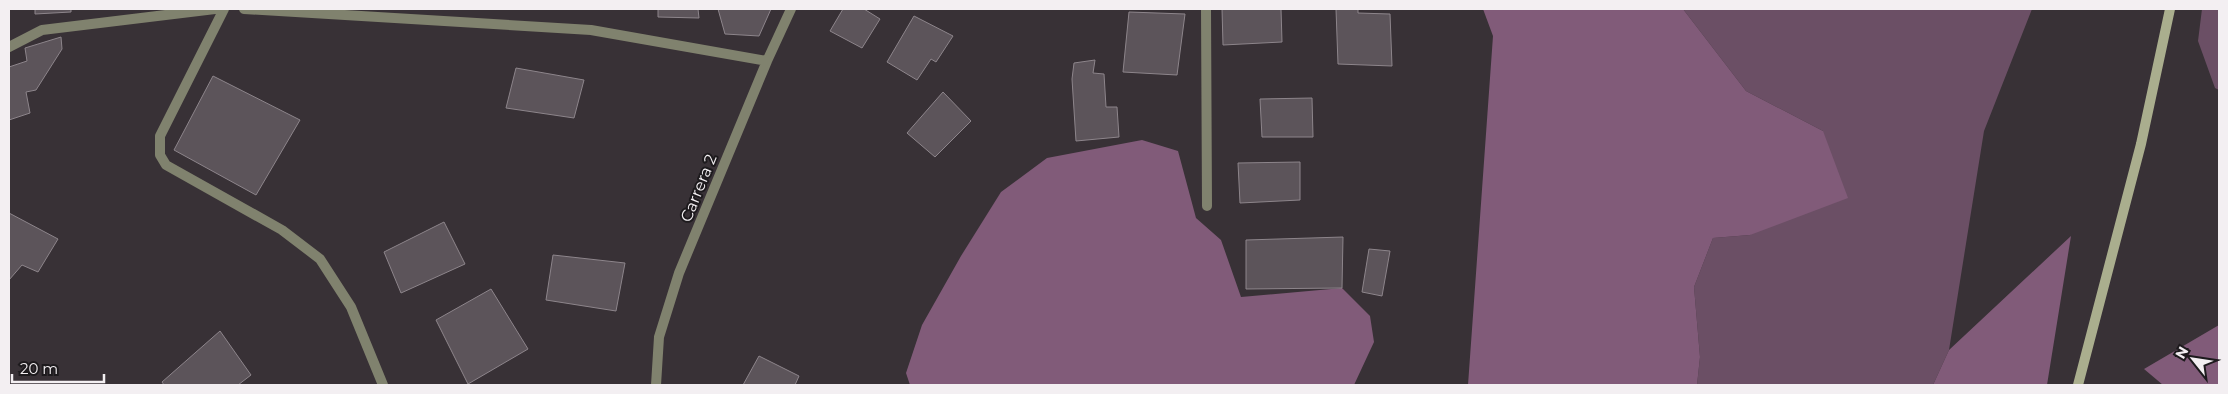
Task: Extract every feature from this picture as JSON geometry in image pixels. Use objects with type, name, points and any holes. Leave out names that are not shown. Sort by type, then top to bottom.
[{"type":"main road","points":[[2078,385],[2140,144],[2170,9]]},
{"type":"street","points":[[9,47],[42,30],[215,9]]},
{"type":"street","points":[[224,9],[160,136],[160,155],[166,165],[282,230],[320,259],[350,307],[383,385]]},
{"type":"street","points":[[244,9],[591,30],[767,61]]},
{"type":"street","name":"Carrera 2","points":[[656,385],[659,338],[679,273],[790,9]]},
{"type":"street","points":[[1206,9],[1207,206]]},
{"type":"shaded area","points":[[1483,9],[1683,9],[1746,91],[1823,131],[1848,198],[1750,235],[1713,238],[1694,287],[1700,357],[1697,385],[1468,385],[1493,36]]},
{"type":"shaded area","points":[[1683,9],[2032,9],[1984,131],[1949,350],[1933,385],[1697,385],[1700,357],[1694,287],[1713,238],[1750,235],[1823,131],[1746,91]]},
{"type":"shaded area","points":[[2202,9],[2219,9],[2219,90],[2215,88],[2198,41]]},
{"type":"shaded area","points":[[1142,140],[1178,151],[1196,218],[1221,240],[1241,297],[1342,288],[1370,316],[1374,342],[1354,385],[910,385],[906,373],[922,325],[961,256],[1001,192],[1047,158]]},
{"type":"shaded area","points":[[2071,236],[2047,385],[1933,385],[1949,350]]},
{"type":"shaded area","points":[[2219,325],[2219,385],[2163,385],[2144,369]]},
{"type":"building","points":[[35,9],[71,9],[71,12],[35,14]]},
{"type":"building","points":[[658,9],[698,9],[699,18],[658,17]]},
{"type":"building","points":[[718,9],[771,9],[759,36],[725,34]]},
{"type":"building","points":[[843,9],[864,9],[880,19],[862,48],[830,31]]},
{"type":"building","points":[[1222,9],[1281,9],[1282,42],[1223,45]]},
{"type":"building","points":[[1336,9],[1358,9],[1358,13],[1390,14],[1392,66],[1338,64]]},
{"type":"building","points":[[1129,12],[1185,14],[1177,75],[1123,72]]},
{"type":"building","points":[[914,16],[953,36],[936,62],[931,59],[917,80],[887,62]]},
{"type":"building","points":[[61,37],[62,49],[36,90],[26,92],[30,113],[9,120],[9,67],[27,61],[25,48]]},
{"type":"building","points":[[1095,60],[1093,73],[1104,74],[1106,107],[1117,107],[1119,137],[1076,141],[1072,79],[1074,63]]},
{"type":"building","points":[[516,68],[584,80],[574,118],[506,108]]},
{"type":"building","points":[[213,76],[300,120],[256,195],[174,150]]},
{"type":"building","points":[[943,92],[971,121],[935,157],[907,133]]},
{"type":"building","points":[[1312,98],[1313,137],[1262,137],[1260,99]]},
{"type":"building","points":[[1300,162],[1300,200],[1240,203],[1238,163]]},
{"type":"building","points":[[9,213],[58,239],[38,272],[22,265],[9,280]]},
{"type":"building","points":[[444,222],[465,264],[401,293],[384,252]]},
{"type":"building","points":[[1343,237],[1342,288],[1246,289],[1246,240]]},
{"type":"building","points":[[1369,249],[1390,251],[1382,296],[1362,292]]},
{"type":"building","points":[[553,255],[625,263],[616,311],[546,300]]},
{"type":"building","points":[[491,289],[528,349],[468,384],[436,320]]},
{"type":"building","points":[[220,331],[251,375],[238,385],[164,385],[162,382]]},
{"type":"building","points":[[759,356],[799,376],[795,385],[743,385]]}]
